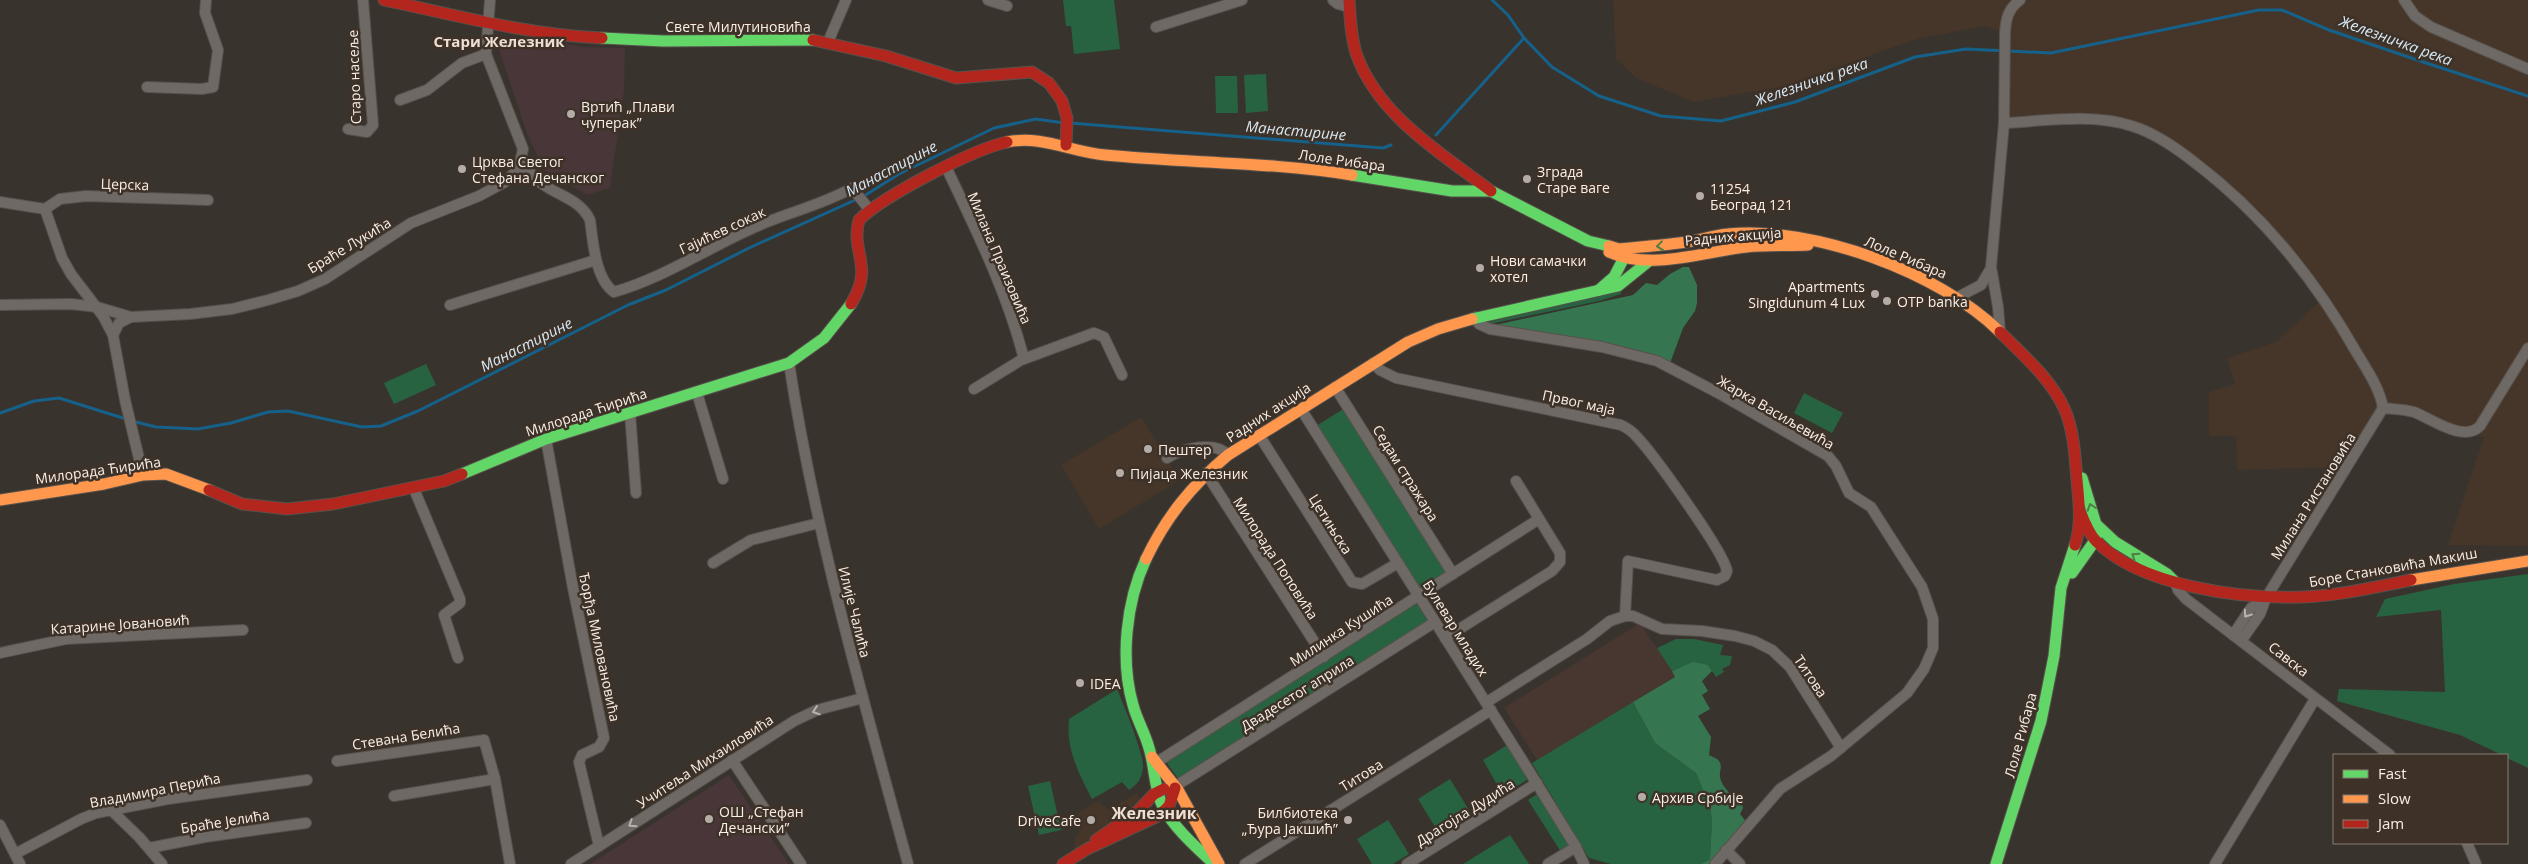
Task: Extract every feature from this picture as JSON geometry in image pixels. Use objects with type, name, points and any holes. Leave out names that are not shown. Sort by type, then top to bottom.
[{"type":"main road","name":"Свете Милутиновића","points":[[384,0],[547,34],[599,40],[796,39],[828,42],[886,56],[947,76],[966,79],[1032,72],[1039,75],[1062,102],[1066,115],[1066,145]]},
{"type":"main road","points":[[1349,4],[1350,27],[1358,58],[1378,92],[1393,109],[1434,147],[1491,191]]},
{"type":"main road","points":[[866,206],[989,148],[1010,141],[1035,140],[1066,145]]},
{"type":"main road","name":"Лоле Рибара","points":[[1066,145],[1083,152],[1104,155],[1254,164],[1338,173],[1452,191],[1491,191],[1583,239],[1603,246],[1632,248],[1744,233],[1784,234],[1879,259],[1917,275],[1958,297],[2000,332],[2033,365],[2060,401],[2070,424],[2076,461],[2080,513],[2078,535],[2064,574],[2041,721],[1996,864]]},
{"type":"main road","name":"Милорада Ћирића","points":[[0,500],[104,484],[143,475],[174,475],[242,504],[275,509],[333,504],[414,489],[444,481],[546,439],[789,363],[806,354],[824,340],[856,292],[863,271],[857,230],[866,206]]},
{"type":"main road","name":"Радних акција","points":[[1219,864],[1214,852],[1154,759],[1130,696],[1127,656],[1130,613],[1141,569],[1158,532],[1178,502],[1206,473],[1228,455],[1259,435],[1373,363],[1426,333],[1476,317],[1618,286],[1636,272],[1644,260],[1746,247],[1821,244]]},
{"type":"main road","name":"Лоле Рибара","points":[[1603,246],[1618,260]]},
{"type":"main road","points":[[1598,291],[1614,277],[1618,260],[1632,248],[1644,260]]},
{"type":"main road","points":[[1618,260],[1644,260]]},
{"type":"main road","name":"Лоле Рибара","points":[[2059,611],[2076,564],[2096,540],[2076,461]]},
{"type":"main road","name":"Савска","points":[[2080,513],[2093,527],[2167,574],[2175,582]]},
{"type":"main road","points":[[2078,535],[2093,527]]},
{"type":"main road","points":[[2096,540],[2133,567],[2157,579],[2175,582]]},
{"type":"main road","name":"Боре Станковића Макиш","points":[[2175,582],[2266,598],[2302,597],[2352,592],[2488,566],[2528,561]]},
{"type":"main road","name":"Радних акција","points":[[1154,759],[1158,792],[1166,811],[1194,845],[1214,864]]},
{"type":"main road","points":[[1064,864],[1087,850],[1154,819],[1166,811],[1174,796],[1174,788],[1158,792],[1138,811],[1105,832],[1087,850]]},
{"type":"main road","points":[[1131,829],[1155,826],[1166,827],[1194,845]]},
{"type":"street","points":[[147,87],[202,89],[213,87],[218,50],[205,13],[206,0]]},
{"type":"street","name":"Старо насеље","points":[[348,129],[367,132],[373,125],[364,0]]},
{"type":"street","points":[[490,0],[486,54],[523,149],[520,164]]},
{"type":"street","points":[[828,42],[846,0]]},
{"type":"street","points":[[988,0],[1008,6]]},
{"type":"street","points":[[1156,27],[1242,0]]},
{"type":"street","points":[[1333,0],[1349,4]]},
{"type":"street","points":[[2000,332],[1992,268],[2004,123],[2005,33],[2006,18],[2011,6],[2020,0]]},
{"type":"street","points":[[2404,0],[2415,16],[2431,27],[2528,69]]},
{"type":"street","points":[[400,100],[427,90],[462,62],[486,54]]},
{"type":"street","points":[[2004,123],[2099,120],[2131,125],[2157,136],[2187,156],[2244,204],[2302,270],[2342,326],[2367,370],[2383,408],[2413,412],[2461,432],[2472,432],[2480,426],[2528,348]]},
{"type":"street","name":"Гајићев сокак","points":[[520,164],[540,182],[569,198],[588,214],[596,260],[612,291],[617,291],[688,261],[754,227],[813,207],[852,188],[866,206]]},
{"type":"street","name":"Браће Лукића","points":[[0,305],[71,304],[97,307],[131,317],[190,314],[232,309],[298,291],[324,278],[411,223],[479,196],[505,182],[520,164]]},
{"type":"street","name":"Милана Праизовића","points":[[946,168],[992,266],[1009,309],[1024,359]]},
{"type":"street","name":"Церска","points":[[45,209],[60,199],[86,196],[208,200]]},
{"type":"street","points":[[0,202],[45,209],[62,258],[71,274],[97,307],[113,335],[127,410],[143,475]]},
{"type":"street","points":[[450,305],[596,260]]},
{"type":"street","points":[[1958,297],[1981,285],[1992,268]]},
{"type":"street","points":[[113,335],[120,323],[131,317]]},
{"type":"street","name":"Жарка Васиљевића","points":[[1476,317],[1481,325],[1490,329],[1602,347],[1657,361],[1720,394],[1833,462],[1848,491],[1872,507],[1922,587],[1932,612],[1934,633],[1930,656],[1916,683],[1892,707],[1841,748],[1780,789],[1716,864]]},
{"type":"street","points":[[974,389],[1024,359],[1096,333],[1104,337],[1122,375]]},
{"type":"street","name":"Илије Чалића","points":[[789,363],[797,418],[819,523],[863,698],[908,864]]},
{"type":"street","name":"Првог маја","points":[[1373,363],[1384,373],[1396,378],[1621,425],[1630,430],[1649,449],[1720,556],[1726,571],[1724,577],[1717,580],[1628,561],[1625,616]]},
{"type":"street","name":"Седам стражара","points":[[1335,387],[1453,574]]},
{"type":"street","points":[[697,392],[723,479]]},
{"type":"street","name":"Милана Ристановића","points":[[2237,638],[2251,608],[2266,598],[2383,408]]},
{"type":"street","name":"Булевар младих","points":[[1301,409],[1444,638],[1489,706],[1576,847],[1584,864]]},
{"type":"street","points":[[630,413],[636,493]]},
{"type":"street","name":"Цетињска","points":[[1259,435],[1352,582],[1362,584],[1398,563]]},
{"type":"street","name":"Ђорђа Миловановића","points":[[546,439],[573,588],[604,738],[600,747],[582,755],[580,762],[599,846]]},
{"type":"street","points":[[1166,458],[1182,450],[1205,448],[1222,450],[1228,455]]},
{"type":"street","name":"Милорада Поповића","points":[[1206,473],[1324,657]]},
{"type":"street","points":[[1444,638],[1557,567],[1560,553],[1516,482]]},
{"type":"street","points":[[414,489],[460,598],[460,604],[444,615],[458,658]]},
{"type":"street","name":"Милинка Кушића","points":[[1154,759],[1324,657],[1539,519]]},
{"type":"street","points":[[713,563],[751,540],[819,523]]},
{"type":"street","name":"Савска","points":[[2175,582],[2178,590],[2186,599],[2389,754]]},
{"type":"street","name":"Титова","points":[[1245,864],[1489,706],[1610,621],[1625,616],[1640,618],[1668,630],[1708,632],[1754,641],[1764,646],[1790,666],[1841,748]]},
{"type":"street","name":"Двадесетог априла","points":[[1174,788],[1435,622]]},
{"type":"street","name":"Катарине Јовановић","points":[[0,653],[66,639],[243,630]]},
{"type":"street","name":"Учитеља Михаиловића","points":[[571,864],[804,715],[863,698]]},
{"type":"street","points":[[2216,864],[2315,699]]},
{"type":"street","name":"Стевана Белића","points":[[337,761],[479,739],[486,742],[495,779]]},
{"type":"street","points":[[732,760],[801,864]]},
{"type":"street","points":[[394,796],[495,779],[510,864]]},
{"type":"street","name":"Владимира Перића","points":[[15,854],[81,819],[111,810],[168,799],[307,780]]},
{"type":"street","name":"Драгојла Дудића","points":[[1407,864],[1536,783]]},
{"type":"street","points":[[111,810],[149,848],[162,864]]},
{"type":"street","name":"Браће Јелића","points":[[149,848],[205,837],[306,823]]},
{"type":"street","points":[[0,825],[20,864]]},
{"type":"street","points":[[2467,844],[2476,864]]},
{"type":"street","points":[[1548,864],[1576,847]]},
{"type":"street","points":[[1726,850],[1740,864]]},
{"type":"shaded area","points":[[1613,0],[2528,0],[2528,546],[2448,545],[2484,437],[2461,432],[2413,412],[2383,408],[2346,467],[2237,470],[2236,436],[2209,436],[2209,392],[2235,384],[2227,358],[2276,342],[2323,298],[2263,224],[2157,136],[2099,120],[2004,123],[2004,33],[1985,26],[1917,39],[1780,87],[1694,102],[1636,78],[1616,59]]},
{"type":"shaded area","name":"Вртић „Плави чуперак”","points":[[525,37],[584,47],[625,48],[624,91],[610,188],[587,195],[544,170],[528,136],[499,50],[509,39]]},
{"type":"shaded area","name":"Пијаца Железник","points":[[1141,417],[1180,480],[1099,529],[1061,465]]},
{"type":"shaded area","points":[[1640,623],[1676,676],[1537,760],[1504,708]]},
{"type":"shaded area","name":"ОШ „Стефан Дечански”","points":[[729,775],[789,864],[590,864]]},
{"type":"shaded area","points":[[1137,793],[1142,801],[1074,852],[1075,838],[1082,828],[1078,813],[1098,801],[1108,810]]},
{"type":"green space","points":[[1063,0],[1114,0],[1120,49],[1074,54],[1071,26],[1066,26]]},
{"type":"green space","points":[[1266,74],[1268,111],[1246,113],[1244,75]]},
{"type":"green space","points":[[1215,76],[1237,76],[1238,113],[1216,113]]},
{"type":"green space","points":[[1683,267],[1689,267],[1697,285],[1697,303],[1695,311],[1683,328],[1669,366],[1486,327],[1633,295],[1646,283],[1657,285],[1670,274]]},
{"type":"green space","points":[[1620,291],[1621,294],[1599,301],[1485,325],[1484,323]]},
{"type":"green space","points":[[426,364],[436,385],[394,404],[384,383]]},
{"type":"green space","points":[[1804,393],[1843,413],[1832,433],[1794,413]]},
{"type":"green space","points":[[1345,408],[1450,573],[1422,591],[1316,426]]},
{"type":"green space","points":[[2528,574],[2528,768],[2508,758],[2508,754],[2500,754],[2460,735],[2337,701],[2339,689],[2445,692],[2441,610],[2376,617],[2385,599],[2454,584]]},
{"type":"green space","points":[[1416,602],[1428,622],[1179,780],[1165,760]]},
{"type":"green space","points":[[1676,639],[1694,639],[1723,645],[1720,655],[1732,656],[1730,665],[1722,669],[1724,672],[1716,677],[1708,665],[1681,667],[1672,671],[1657,648]]},
{"type":"green space","points":[[1693,662],[1708,665],[1712,671],[1702,681],[1708,691],[1702,695],[1710,709],[1698,716],[1711,737],[1709,755],[1720,763],[1721,781],[1734,801],[1741,802],[1743,808],[1740,814],[1748,824],[1715,864],[1701,864],[1710,859],[1712,820],[1710,807],[1696,773],[1655,743],[1633,702],[1675,677],[1672,671]]},
{"type":"green space","points":[[1117,689],[1141,753],[1143,762],[1142,775],[1139,781],[1129,790],[1122,782],[1092,799],[1071,750],[1069,719]]},
{"type":"green space","points":[[1633,702],[1655,743],[1696,773],[1710,807],[1712,820],[1710,859],[1701,864],[1611,864],[1589,858],[1532,763]]},
{"type":"green space","points":[[1509,744],[1530,778],[1503,795],[1483,760]]},
{"type":"green space","points":[[1450,779],[1472,815],[1440,835],[1418,799]]},
{"type":"green space","points":[[1050,781],[1061,830],[1039,835],[1028,786]]},
{"type":"green space","points":[[1539,793],[1572,845],[1561,852],[1528,800]]},
{"type":"green space","points":[[1388,820],[1409,854],[1393,864],[1372,864],[1357,839]]},
{"type":"green space","points":[[1510,835],[1529,864],[1463,864]]},
{"type":"waterway","name":"Железничка река","points":[[1492,0],[1508,15],[1524,38],[1552,67],[1599,96],[1661,116],[1721,121],[1795,102],[1915,57],[1966,49],[2051,53],[2259,10],[2282,10],[2329,30],[2528,96]]},
{"type":"waterway","name":"Манастирине","points":[[1436,135],[1524,38]]},
{"type":"waterway","name":"Манастирине","points":[[132,421],[156,427],[198,429],[231,423],[268,412],[288,411],[362,427],[381,426],[418,411],[628,305],[666,290],[749,248],[864,196],[899,174],[994,128],[1036,119],[1064,123]]},
{"type":"waterway","name":"Манастирине","points":[[1070,123],[1383,148],[1391,145]]},
{"type":"waterway","name":"Манастирине","points":[[0,413],[34,401],[59,398],[126,419]]},
{"type":"traffic: fast","points":[[602,38],[663,41],[813,40]]},
{"type":"traffic: fast","points":[[1352,175],[1452,191],[1491,191],[1588,241],[1609,246]]},
{"type":"traffic: fast","points":[[1599,290],[1614,277],[1628,250]]},
{"type":"traffic: fast","points":[[1472,319],[1618,286],[1649,261]]},
{"type":"traffic: fast","points":[[462,474],[546,439],[789,363],[824,338],[851,304]]},
{"type":"traffic: fast","points":[[2072,573],[2094,542],[2098,531],[2082,478]]},
{"type":"traffic: fast","points":[[2092,525],[2098,526],[2115,542],[2167,574],[2174,581]]},
{"type":"traffic: fast","points":[[1996,864],[2041,721],[2054,656],[2061,588],[2075,545]]},
{"type":"traffic: fast","points":[[1146,559],[1134,594],[1127,631],[1126,650],[1129,688],[1135,711],[1149,748],[1158,793],[1163,807],[1180,830],[1214,864]]},
{"type":"traffic: slow","points":[[1007,142],[1020,140],[1044,142],[1092,153],[1136,158],[1259,165],[1352,175]]},
{"type":"traffic: slow","points":[[1609,246],[1619,249],[1687,242],[1728,234],[1762,233],[1835,246],[1873,258],[1910,273],[1944,290],[1974,310],[2000,332]]},
{"type":"traffic: slow","points":[[1609,252],[1642,260],[1659,260],[1746,247],[1808,245]]},
{"type":"traffic: slow","points":[[1146,559],[1162,529],[1181,502],[1228,455],[1408,342],[1438,329],[1472,319]]},
{"type":"traffic: slow","points":[[0,500],[104,484],[143,475],[166,474],[209,490]]},
{"type":"traffic: slow","points":[[2411,580],[2528,561]]},
{"type":"traffic: slow","points":[[1152,757],[1178,790],[1219,864]]},
{"type":"traffic: jam","points":[[384,0],[519,29],[602,38]]},
{"type":"traffic: jam","points":[[1349,0],[1350,20],[1356,53],[1366,75],[1379,96],[1413,131],[1491,191]]},
{"type":"traffic: jam","points":[[813,40],[886,56],[956,78],[1032,72],[1049,83],[1062,101],[1067,118],[1066,145]]},
{"type":"traffic: jam","points":[[851,304],[858,291],[862,269],[857,242],[859,220],[888,199],[952,163],[992,146],[1007,142]]},
{"type":"traffic: jam","points":[[2000,332],[2044,377],[2058,397],[2067,416],[2074,444],[2079,505],[2079,529],[2075,545]]},
{"type":"traffic: jam","points":[[209,490],[242,504],[287,509],[333,504],[444,481],[462,474]]},
{"type":"traffic: jam","points":[[2081,514],[2096,541],[2115,556],[2138,569],[2192,587],[2249,595],[2301,597],[2342,593],[2411,580]]},
{"type":"traffic: jam","points":[[1063,864],[1087,849],[1160,815],[1169,806],[1175,788]]},
{"type":"traffic: jam","points":[[1096,840],[1138,811],[1154,794],[1164,789]]},
{"type":"place","name":"Вртић „Плави чуперак”","points":[[571,114]]},
{"type":"place","name":"Црква Светог Стефана Дечанског","points":[[462,169]]},
{"type":"place","name":"Зграда Старе ваге","points":[[1527,179]]},
{"type":"place","name":"11254 Београд 121","points":[[1700,196]]},
{"type":"place","name":"Нови самачки хотел","points":[[1480,268]]},
{"type":"place","name":"Apartments Singidunum 4 Lux","points":[[1875,294]]},
{"type":"place","name":"OTP banka","points":[[1887,301]]},
{"type":"place","name":"Пештер","points":[[1148,449]]},
{"type":"place","name":"Пијаца Железник","points":[[1120,473]]},
{"type":"place","name":"IDEA","points":[[1080,683]]},
{"type":"place","name":"Архив Србије","points":[[1642,797]]},
{"type":"place","name":"ОШ „Стефан Дечански”","points":[[709,819]]},
{"type":"place","name":"DriveCafe","points":[[1091,820]]},
{"type":"place","name":"Билбиотека „Ђура Јакшић”","points":[[1348,820]]},
{"type":"district","name":"Стари Железник","points":[[499,41]]},
{"type":"district","name":"Железник","points":[[1154,813]]}]
